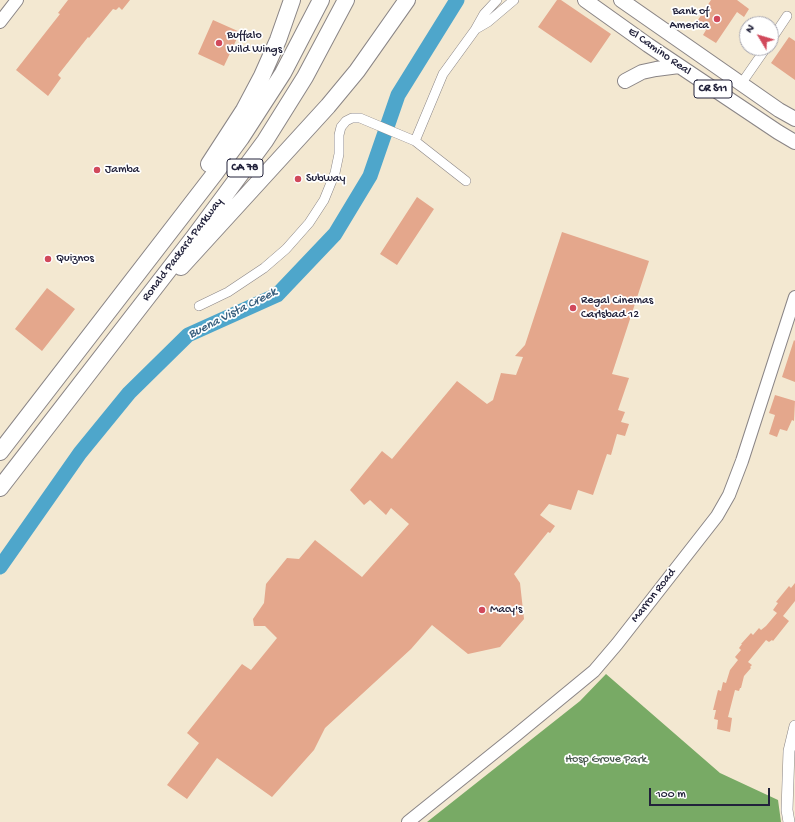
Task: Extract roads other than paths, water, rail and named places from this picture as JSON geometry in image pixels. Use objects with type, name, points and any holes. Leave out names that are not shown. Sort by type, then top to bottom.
[{"type":"highway","points":[[150,257],[244,110],[262,76],[278,40],[292,0]]},
{"type":"highway","name":"Ronald Packard Parkway","points":[[0,452],[216,172],[245,131],[282,73],[321,0]]},
{"type":"highway","name":"Ronald Packard Parkway","points":[[0,488],[265,141],[305,77],[346,0]]},
{"type":"highway","points":[[126,324],[194,254],[328,106],[357,71],[407,0]]},
{"type":"main road","points":[[0,22],[17,0]]},
{"type":"main road","name":"El Camino Real","points":[[585,0],[679,66],[795,142]]},
{"type":"main road","name":"El Camino Real","points":[[621,0],[779,110],[795,119]]},
{"type":"main road","points":[[625,81],[642,72],[656,68],[679,66]]},
{"type":"main road","name":"Marron Road","points":[[408,822],[516,736],[594,671],[617,644],[717,516],[729,495],[742,461],[795,296]]},
{"type":"street","points":[[415,141],[443,74],[475,30],[484,14],[497,0]]},
{"type":"street","points":[[475,30],[488,22],[514,0]]},
{"type":"street","points":[[779,28],[787,16]]},
{"type":"street","points":[[741,84],[760,56]]},
{"type":"street","points":[[199,306],[228,292],[264,268],[286,249],[309,223],[324,200],[335,173],[339,154],[339,135],[341,127],[346,121],[352,118],[360,118],[372,122],[415,141],[466,181]]},
{"type":"street","points":[[789,822],[787,810],[789,751],[795,726]]},
{"type":"waterway","name":"Buena Vista Creek","points":[[0,567],[80,453],[129,393],[188,335],[277,295],[335,234],[370,176],[398,95],[457,0]]},
{"type":"place","name":"Bank of America","points":[[717,19]]},
{"type":"place","name":"Buffalo Wild Wings","points":[[219,43]]},
{"type":"place","name":"Jamba","points":[[97,170]]},
{"type":"place","name":"Subway","points":[[298,179]]},
{"type":"place","name":"Quiznos","points":[[48,259]]},
{"type":"place","name":"Regal Cinemas Carlsbad 12","points":[[573,308]]},
{"type":"place","name":"Macy's","points":[[482,610]]},
{"type":"park label","name":"Hosp Grove Park","points":[[606,760]]}]
